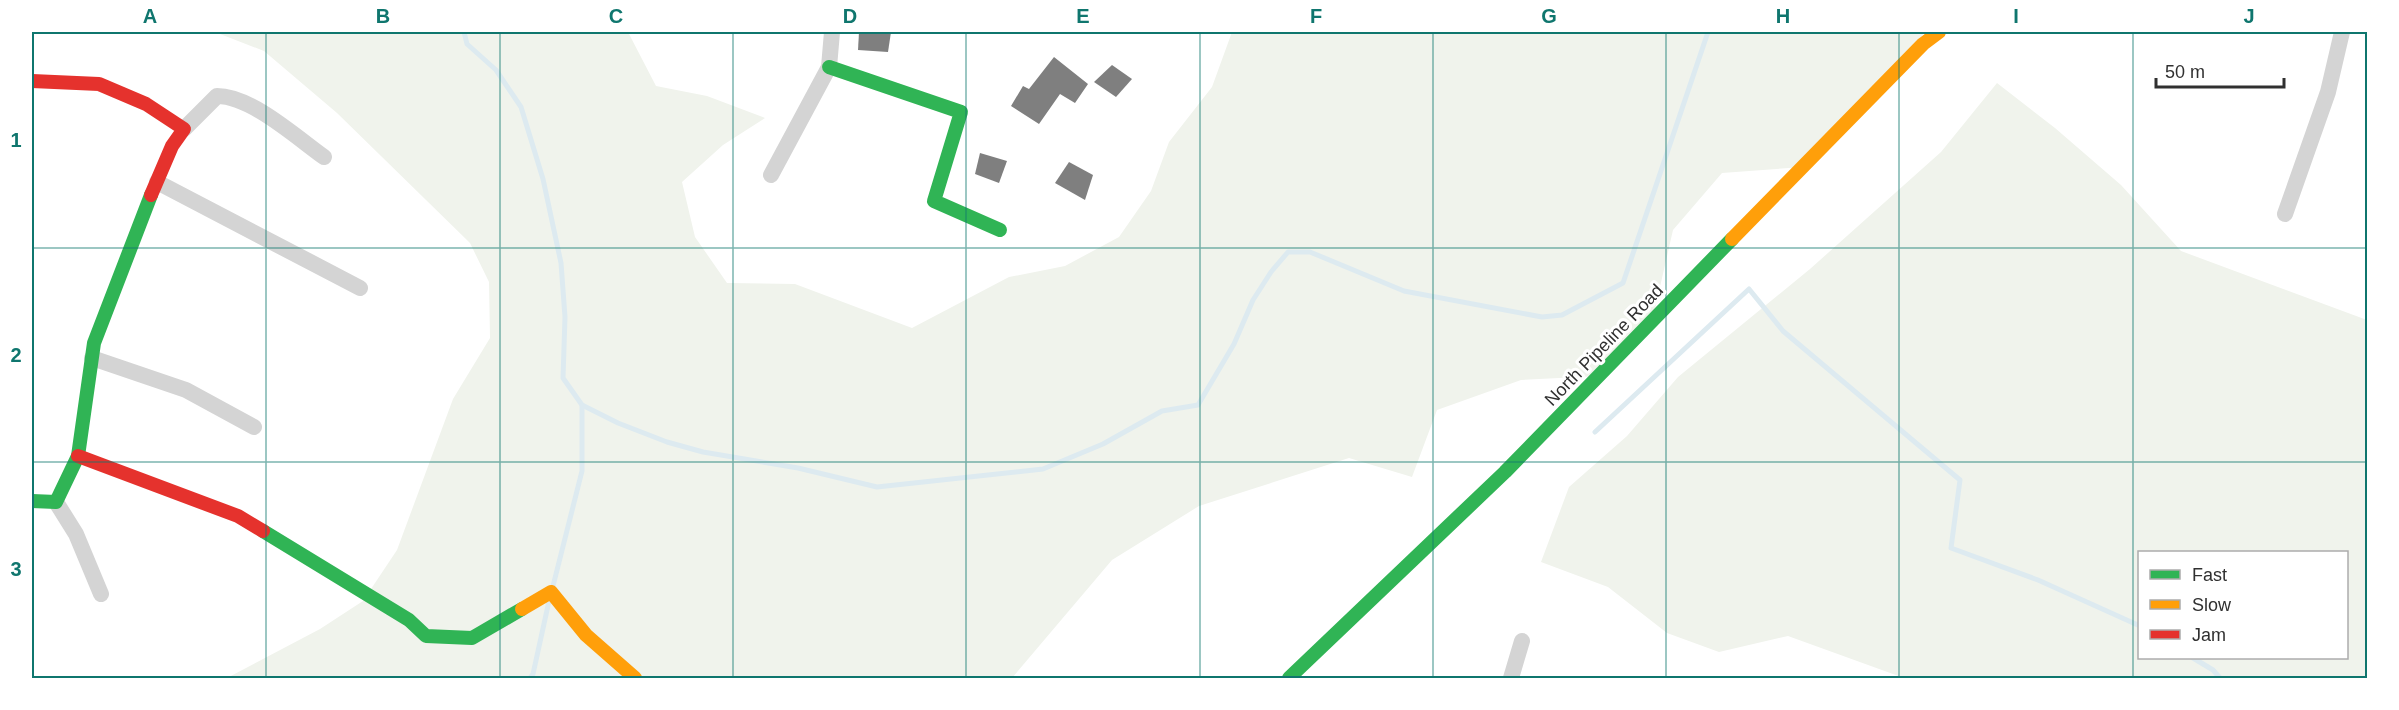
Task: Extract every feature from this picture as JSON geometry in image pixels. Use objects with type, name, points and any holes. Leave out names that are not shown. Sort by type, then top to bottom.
[{"type":"street","points":[[771,175],[829,66],[832,32]]},
{"type":"street","name":"North Pipeline Road","points":[[1288,678],[1505,472],[1923,44],[1939,32]]},
{"type":"street","points":[[2285,214],[2328,92],[2342,32]]},
{"type":"street","points":[[829,66],[961,112],[934,201],[1000,230]]},
{"type":"street","points":[[32,81],[99,84],[146,104],[184,129]]},
{"type":"street","points":[[56,502],[78,456],[94,343],[139,222],[172,146],[184,129],[217,96],[229,96],[260,112],[324,157]]},
{"type":"street","points":[[157,182],[360,288]]},
{"type":"street","points":[[92,358],[186,390],[254,427]]},
{"type":"street","points":[[78,456],[238,516],[409,620],[426,636],[472,638],[551,592],[586,635],[635,678]]},
{"type":"street","points":[[32,501],[56,502]]},
{"type":"street","points":[[56,502],[76,534],[101,594]]},
{"type":"street","points":[[1511,678],[1522,641]]},
{"type":"shaded area","points":[[215,32],[628,32],[656,86],[707,96],[765,118],[723,145],[682,182],[695,237],[727,283],[795,284],[912,328],[1009,277],[1065,266],[1119,237],[1151,191],[1169,142],[1212,87],[1232,32],[1925,32],[1803,167],[1722,173],[1673,230],[1652,322],[1600,376],[1521,380],[1437,410],[1412,477],[1349,458],[1199,506],[1112,560],[1012,678],[227,678],[320,629],[363,601],[397,550],[453,399],[490,338],[489,282],[470,243],[337,113],[264,51]]},
{"type":"shaded area","points":[[1997,83],[2055,128],[2121,185],[2181,251],[2367,320],[2367,678],[1904,678],[1788,636],[1719,652],[1667,633],[1608,587],[1541,562],[1569,487],[1627,436],[1678,377],[1810,269],[1941,152]]},
{"type":"building","points":[[859,32],[891,32],[888,52],[858,50]]},
{"type":"building","points":[[1054,57],[1088,84],[1075,103],[1060,94],[1039,124],[1011,106],[1023,86],[1029,89]]},
{"type":"building","points":[[1112,65],[1132,79],[1116,97],[1094,82]]},
{"type":"building","points":[[980,153],[1007,161],[999,183],[975,174]]},
{"type":"building","points":[[1069,162],[1093,175],[1085,200],[1055,183]]},
{"type":"waterway","points":[[464,32],[467,44],[496,70],[521,107],[543,179],[561,263],[565,317],[563,378],[582,405],[618,423],[667,442],[703,452],[798,468],[877,487],[1043,469],[1103,444],[1162,411],[1198,405],[1234,344],[1253,300],[1271,272],[1288,252],[1310,252],[1404,291],[1542,317],[1562,315],[1623,283],[1708,32]]},
{"type":"waterway","points":[[1595,432],[1749,289],[1783,331],[1960,480],[1951,548],[2038,580],[2138,625]]},
{"type":"waterway","points":[[553,586],[582,471],[582,405]]},
{"type":"waterway","points":[[530,678],[533,674],[549,601]]},
{"type":"waterway","points":[[2195,659],[2213,670],[2220,678]]},
{"type":"traffic: fast","points":[[829,67],[961,112],[934,201],[1000,230]]},
{"type":"traffic: fast","points":[[32,501],[56,502],[78,456],[94,343],[151,195]]},
{"type":"traffic: fast","points":[[1289,678],[1505,472],[1732,239]]},
{"type":"traffic: fast","points":[[263,531],[409,620],[426,636],[472,638],[522,609]]},
{"type":"traffic: slow","points":[[1732,239],[1923,44],[1939,32]]},
{"type":"traffic: slow","points":[[522,609],[551,592],[586,635],[635,678]]},
{"type":"traffic: jam","points":[[32,81],[99,84],[146,104],[184,129],[172,146],[151,195]]},
{"type":"traffic: jam","points":[[78,456],[238,516],[263,531]]}]
